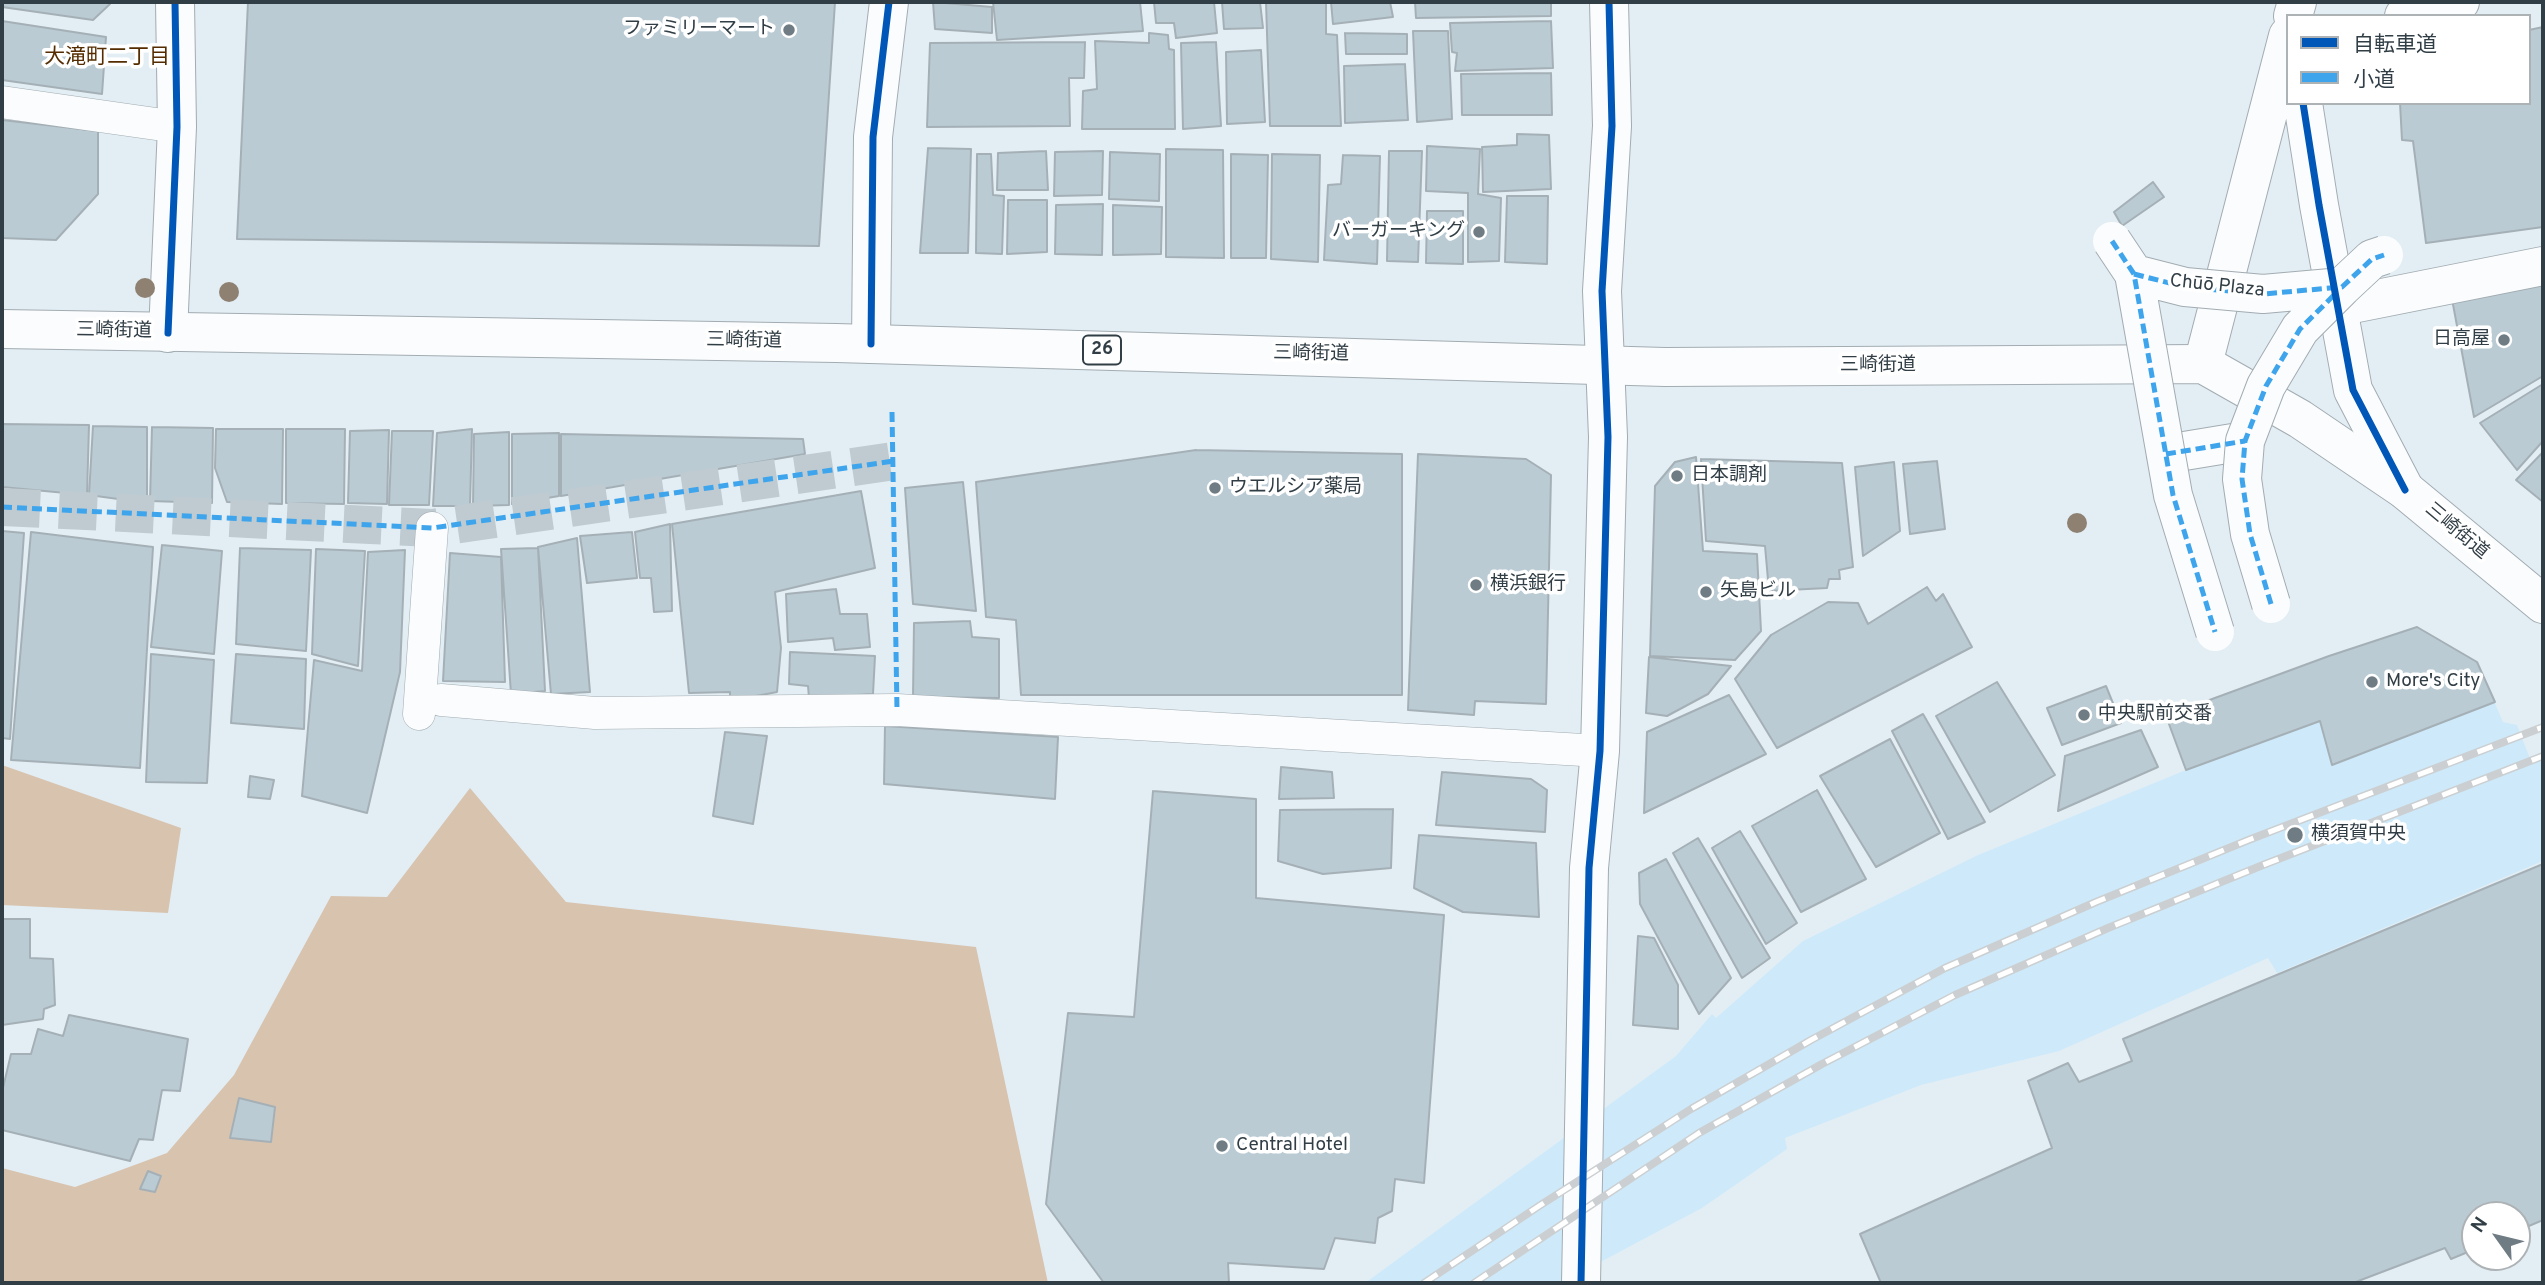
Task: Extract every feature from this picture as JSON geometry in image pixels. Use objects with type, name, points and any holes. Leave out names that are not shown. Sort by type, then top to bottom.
[{"type":"street","points":[[168,333],[177,127],[175,2]]},
{"type":"street","points":[[871,344],[873,137],[889,2]]},
{"type":"street","points":[[1581,1283],[1590,868],[1600,751],[1608,437],[1602,291],[1612,126],[1609,2]]},
{"type":"street","points":[[2412,14],[2460,2]]},
{"type":"street","points":[[2203,364],[2286,44]]},
{"type":"street","points":[[2303,105],[2340,297],[2353,390],[2405,490]]},
{"type":"street","points":[[2112,241],[2134,274],[2173,495],[2215,632]]},
{"type":"street","points":[[2272,604],[2250,534],[2242,479],[2245,441],[2266,386],[2300,329],[2340,297],[2371,260],[2384,255]]},
{"type":"street","name":"Chūō Plaza","points":[[2134,274],[2185,287],[2340,297],[2543,266]]},
{"type":"street","name":"三崎街道","points":[[2,329],[871,344],[1665,366],[2203,364],[2300,419],[2405,490],[2543,604]]},
{"type":"street","points":[[2166,454],[2245,441]]},
{"type":"lane","points":[[2,102],[177,127]]},
{"type":"lane","points":[[432,528],[430,707],[595,713],[897,710],[1600,751]]},
{"type":"shaded area","points":[[2417,627],[2477,662],[2503,722],[2517,725],[2531,761],[2543,759],[2543,861],[2277,973],[2268,958],[2059,1051],[1921,1085],[1785,1138],[1787,1149],[1702,1208],[1561,1283],[1365,1283],[1676,1056],[1712,1014],[1716,1018],[1803,941],[1978,855],[2186,770],[2329,656]]},
{"type":"shaded area","points":[[2,765],[181,828],[168,913],[2,905]]},
{"type":"shaded area","points":[[470,788],[566,902],[976,947],[1048,1283],[2,1283],[2,1168],[75,1187],[167,1153],[234,1075],[331,896],[387,897]]},
{"type":"building","points":[[2,2],[110,4],[93,20],[2,7]]},
{"type":"building","points":[[248,2],[835,2],[819,246],[237,239]]},
{"type":"building","points":[[933,2],[992,7],[992,33],[935,29]]},
{"type":"building","points":[[993,2],[1140,2],[1143,31],[997,40]]},
{"type":"building","points":[[1154,2],[1214,2],[1217,33],[1176,38],[1174,23],[1156,23]]},
{"type":"building","points":[[1222,2],[1260,2],[1263,28],[1224,29]]},
{"type":"building","points":[[1266,2],[1326,2],[1326,34],[1337,35],[1341,126],[1270,126]]},
{"type":"building","points":[[1331,2],[1390,2],[1393,17],[1333,24]]},
{"type":"building","points":[[1415,2],[1551,2],[1551,16],[1416,18]]},
{"type":"building","points":[[2,21],[106,37],[102,94],[2,80]]},
{"type":"building","points":[[1551,21],[1553,68],[1455,71],[1457,53],[1452,52],[1450,23]]},
{"type":"building","points":[[2543,27],[2543,227],[2426,243],[2413,141],[2402,140],[2400,105],[2531,105],[2531,30]]},
{"type":"building","points":[[1413,31],[1448,31],[1452,119],[1417,122]]},
{"type":"building","points":[[1149,33],[1168,35],[1169,49],[1174,50],[1175,129],[1082,129],[1083,91],[1097,89],[1095,41],[1149,43]]},
{"type":"building","points":[[1345,33],[1407,34],[1407,54],[1346,54]]},
{"type":"building","points":[[1085,42],[1084,78],[1069,78],[1070,126],[927,127],[930,43]]},
{"type":"building","points":[[1216,42],[1221,126],[1183,129],[1181,43]]},
{"type":"building","points":[[1261,50],[1265,122],[1227,124],[1226,52]]},
{"type":"building","points":[[1405,64],[1408,120],[1345,123],[1344,66]]},
{"type":"building","points":[[1551,73],[1552,115],[1462,115],[1461,74]]},
{"type":"building","points":[[2,120],[98,131],[98,194],[56,240],[2,238]]},
{"type":"building","points":[[1517,134],[1549,135],[1551,189],[1483,192],[1482,147],[1517,145]]},
{"type":"building","points":[[1427,146],[1480,149],[1478,194],[1501,198],[1499,261],[1468,262],[1468,193],[1426,191]]},
{"type":"building","points":[[928,148],[971,149],[968,253],[920,253]]},
{"type":"building","points":[[1166,149],[1223,150],[1224,258],[1166,257]]},
{"type":"building","points":[[1046,151],[1048,190],[997,190],[998,153]]},
{"type":"building","points":[[1103,151],[1102,195],[1054,196],[1055,152]]},
{"type":"building","points":[[1389,151],[1422,151],[1418,262],[1387,261]]},
{"type":"building","points":[[1110,152],[1160,154],[1159,201],[1109,199]]},
{"type":"building","points":[[977,154],[991,154],[993,195],[1004,196],[1002,254],[976,253]]},
{"type":"building","points":[[1231,154],[1268,155],[1266,258],[1231,258]]},
{"type":"building","points":[[1272,154],[1320,155],[1318,262],[1271,259]]},
{"type":"building","points":[[1343,155],[1380,156],[1377,264],[1324,260],[1328,185],[1341,184]]},
{"type":"building","points":[[2153,182],[2164,197],[2122,226],[2114,212]]},
{"type":"building","points":[[1507,196],[1548,196],[1547,264],[1505,262]]},
{"type":"building","points":[[1008,200],[1047,200],[1047,252],[1007,254]]},
{"type":"building","points":[[1103,204],[1102,255],[1055,254],[1056,205]]},
{"type":"building","points":[[1113,205],[1162,207],[1161,254],[1113,255]]},
{"type":"building","points":[[1427,211],[1463,211],[1463,264],[1426,263]]},
{"type":"building","points":[[2543,284],[2543,376],[2474,417],[2452,299]]},
{"type":"building","points":[[2543,384],[2543,441],[2517,470],[2480,423]]},
{"type":"building","points":[[2,424],[89,425],[87,495],[2,487]]},
{"type":"building","points":[[93,426],[147,427],[147,503],[89,495]]},
{"type":"building","points":[[152,427],[213,428],[212,503],[150,501]]},
{"type":"building","points":[[216,429],[283,429],[282,504],[227,502],[215,468]]},
{"type":"building","points":[[286,429],[345,429],[344,504],[286,503]]},
{"type":"building","points":[[472,429],[470,506],[433,506],[437,433]]},
{"type":"building","points":[[389,430],[387,504],[348,503],[350,431]]},
{"type":"building","points":[[392,431],[433,431],[429,505],[389,505]]},
{"type":"building","points":[[509,432],[509,505],[473,506],[474,434]]},
{"type":"building","points":[[559,433],[559,496],[512,504],[512,434]]},
{"type":"building","points":[[561,434],[803,439],[805,454],[561,496]]},
{"type":"building","points":[[1196,450],[1402,454],[1402,695],[1021,695],[1016,620],[986,617],[976,482]]},
{"type":"building","points":[[2543,452],[2543,502],[2516,480]]},
{"type":"building","points":[[1418,454],[1526,459],[1551,475],[1546,704],[1475,701],[1474,715],[1408,710]]},
{"type":"building","name":"矢島ビル","points":[[1696,457],[1703,551],[1757,554],[1761,631],[1735,660],[1650,656],[1655,486],[1675,462]]},
{"type":"building","points":[[1701,459],[1842,463],[1853,567],[1839,570],[1840,579],[1829,579],[1827,588],[1769,591],[1765,546],[1706,541]]},
{"type":"building","points":[[1937,461],[1945,529],[1910,534],[1903,464]]},
{"type":"building","points":[[1894,462],[1900,531],[1863,556],[1855,467]]},
{"type":"building","points":[[963,482],[976,611],[913,604],[905,488]]},
{"type":"building","points":[[861,491],[875,568],[775,592],[781,648],[777,692],[730,701],[730,692],[689,693],[672,524]]},
{"type":"building","points":[[670,524],[672,611],[654,612],[651,578],[640,578],[635,532]]},
{"type":"building","points":[[2,531],[24,533],[10,739],[2,738]]},
{"type":"building","points":[[31,532],[153,547],[140,768],[11,760]]},
{"type":"building","points":[[632,532],[637,578],[587,583],[580,536]]},
{"type":"building","points":[[577,538],[590,692],[551,694],[538,547]]},
{"type":"building","points":[[162,545],[222,551],[214,654],[151,647]]},
{"type":"building","points":[[240,548],[311,550],[306,651],[236,644]]},
{"type":"building","points":[[538,548],[545,691],[511,694],[501,549]]},
{"type":"building","points":[[316,549],[365,551],[358,666],[312,654]]},
{"type":"building","points":[[405,550],[400,672],[367,813],[302,796],[314,660],[362,671],[368,552]]},
{"type":"building","points":[[450,553],[501,557],[505,682],[443,681]]},
{"type":"building","points":[[1927,587],[1936,601],[1943,594],[1972,647],[1777,748],[1735,679],[1771,635],[1828,602],[1858,603],[1868,624]]},
{"type":"building","points":[[836,589],[840,614],[867,614],[870,647],[835,650],[833,638],[788,642],[786,594]]},
{"type":"building","points":[[970,621],[972,637],[999,639],[999,698],[913,697],[914,623]]},
{"type":"building","name":"More's City","points":[[2417,627],[2477,662],[2495,702],[2332,765],[2320,721],[2186,770],[2166,716]]},
{"type":"building","points":[[790,652],[875,656],[873,694],[809,698],[808,686],[789,684]]},
{"type":"building","points":[[151,654],[214,660],[207,783],[146,782]]},
{"type":"building","points":[[236,654],[306,659],[304,729],[231,723]]},
{"type":"building","points":[[1649,657],[1731,666],[1708,694],[1667,716],[1646,713]]},
{"type":"building","points":[[1997,682],[2055,775],[1990,812],[1936,716]]},
{"type":"building","name":"中央駅前交番","points":[[2106,686],[2121,723],[2062,745],[2047,708]]},
{"type":"building","points":[[1729,695],[1766,754],[1644,813],[1647,732]]},
{"type":"building","points":[[1923,714],[1985,822],[1948,839],[1892,731]]},
{"type":"building","points":[[885,726],[1058,737],[1055,799],[884,784]]},
{"type":"building","points":[[2141,730],[2158,767],[2058,811],[2065,756]]},
{"type":"building","points":[[725,732],[767,736],[753,824],[713,816]]},
{"type":"building","points":[[1890,739],[1940,833],[1876,867],[1820,776]]},
{"type":"building","points":[[1281,767],[1332,772],[1334,798],[1279,799]]},
{"type":"building","points":[[1442,772],[1531,779],[1547,790],[1545,832],[1436,825]]},
{"type":"building","points":[[250,776],[274,780],[270,799],[248,797]]},
{"type":"building","points":[[1817,790],[1866,879],[1801,912],[1752,826]]},
{"type":"building","points":[[1153,791],[1256,799],[1256,898],[1444,915],[1424,1183],[1395,1179],[1392,1211],[1378,1218],[1375,1243],[1335,1238],[1324,1269],[1228,1263],[1229,1283],[1104,1283],[1046,1204],[1068,1013],[1134,1017]]},
{"type":"building","points":[[1393,809],[1391,868],[1323,874],[1278,861],[1280,810]]},
{"type":"building","points":[[1740,831],[1797,923],[1766,944],[1712,848]]},
{"type":"building","points":[[1419,835],[1536,843],[1539,917],[1463,912],[1414,888]]},
{"type":"building","points":[[1698,838],[1770,958],[1742,978],[1673,853]]},
{"type":"building","points":[[1666,859],[1731,978],[1699,1014],[1640,904],[1639,873]]},
{"type":"building","points":[[2543,864],[2543,1220],[2531,1225],[2531,1201],[2461,1201],[2461,1255],[2451,1259],[2445,1248],[2353,1283],[1881,1283],[1860,1234],[2052,1148],[2028,1081],[2068,1063],[2079,1082],[2132,1061],[2123,1039]]},
{"type":"building","points":[[2,919],[30,919],[30,958],[53,959],[55,1005],[44,1009],[43,1019],[2,1025]]},
{"type":"building","points":[[1638,936],[1654,938],[1678,985],[1678,1029],[1633,1025]]},
{"type":"building","points":[[69,1015],[188,1039],[180,1091],[162,1090],[153,1140],[139,1139],[130,1161],[2,1130],[2,1092],[11,1054],[31,1054],[38,1029],[63,1036]]},
{"type":"building","points":[[239,1098],[275,1107],[271,1142],[230,1138]]},
{"type":"building","points":[[148,1171],[161,1176],[155,1192],[140,1189]]},
{"type":"tunnel","points":[[2,507],[432,528],[894,461]]},
{"type":"railway","points":[[1424,1283],[1691,1109],[1945,968],[2096,902],[2251,839],[2543,727]]},
{"type":"railway","points":[[1474,1283],[1699,1133],[1822,1064],[1955,995],[2108,928],[2543,756]]},
{"type":"marked path","points":[[2112,241],[2134,274],[2173,495],[2215,632]]},
{"type":"marked path","points":[[2134,274],[2185,287],[2263,294],[2342,287],[2372,259],[2384,255]]},
{"type":"marked path","points":[[2271,604],[2250,534],[2242,479],[2245,441],[2266,386],[2300,329],[2337,292]]},
{"type":"marked path","points":[[892,412],[897,710]]},
{"type":"marked path","points":[[2166,454],[2245,441]]},
{"type":"marked path","points":[[2,507],[432,528],[894,461]]},
{"type":"cycle path","points":[[168,333],[177,127],[175,2]]},
{"type":"cycle path","points":[[871,344],[873,137],[889,2]]},
{"type":"cycle path","points":[[1581,1283],[1589,868],[1600,751],[1608,437],[1602,291],[1612,126],[1609,2]]},
{"type":"cycle path","points":[[2303,105],[2353,390],[2405,490]]},
{"type":"place","name":"ファミリーマート","points":[[789,30]]},
{"type":"place","name":"バーガーキング","points":[[1479,232]]},
{"type":"place","name":"日高屋","points":[[2504,340]]},
{"type":"place","name":"日本調剤","points":[[1677,476]]},
{"type":"place","name":"ウエルシア薬局","points":[[1215,488]]},
{"type":"place","name":"横浜銀行","points":[[1476,585]]},
{"type":"place","name":"矢島ビル","points":[[1706,592]]},
{"type":"place","name":"More's City","points":[[2372,682]]},
{"type":"place","name":"中央駅前交番","points":[[2084,715]]},
{"type":"place","name":"横須賀中央","points":[[2295,835]]},
{"type":"place","name":"Central Hotel","points":[[1222,1146]]},
{"type":"district","name":"大滝町二丁目","points":[[107,59]]}]
